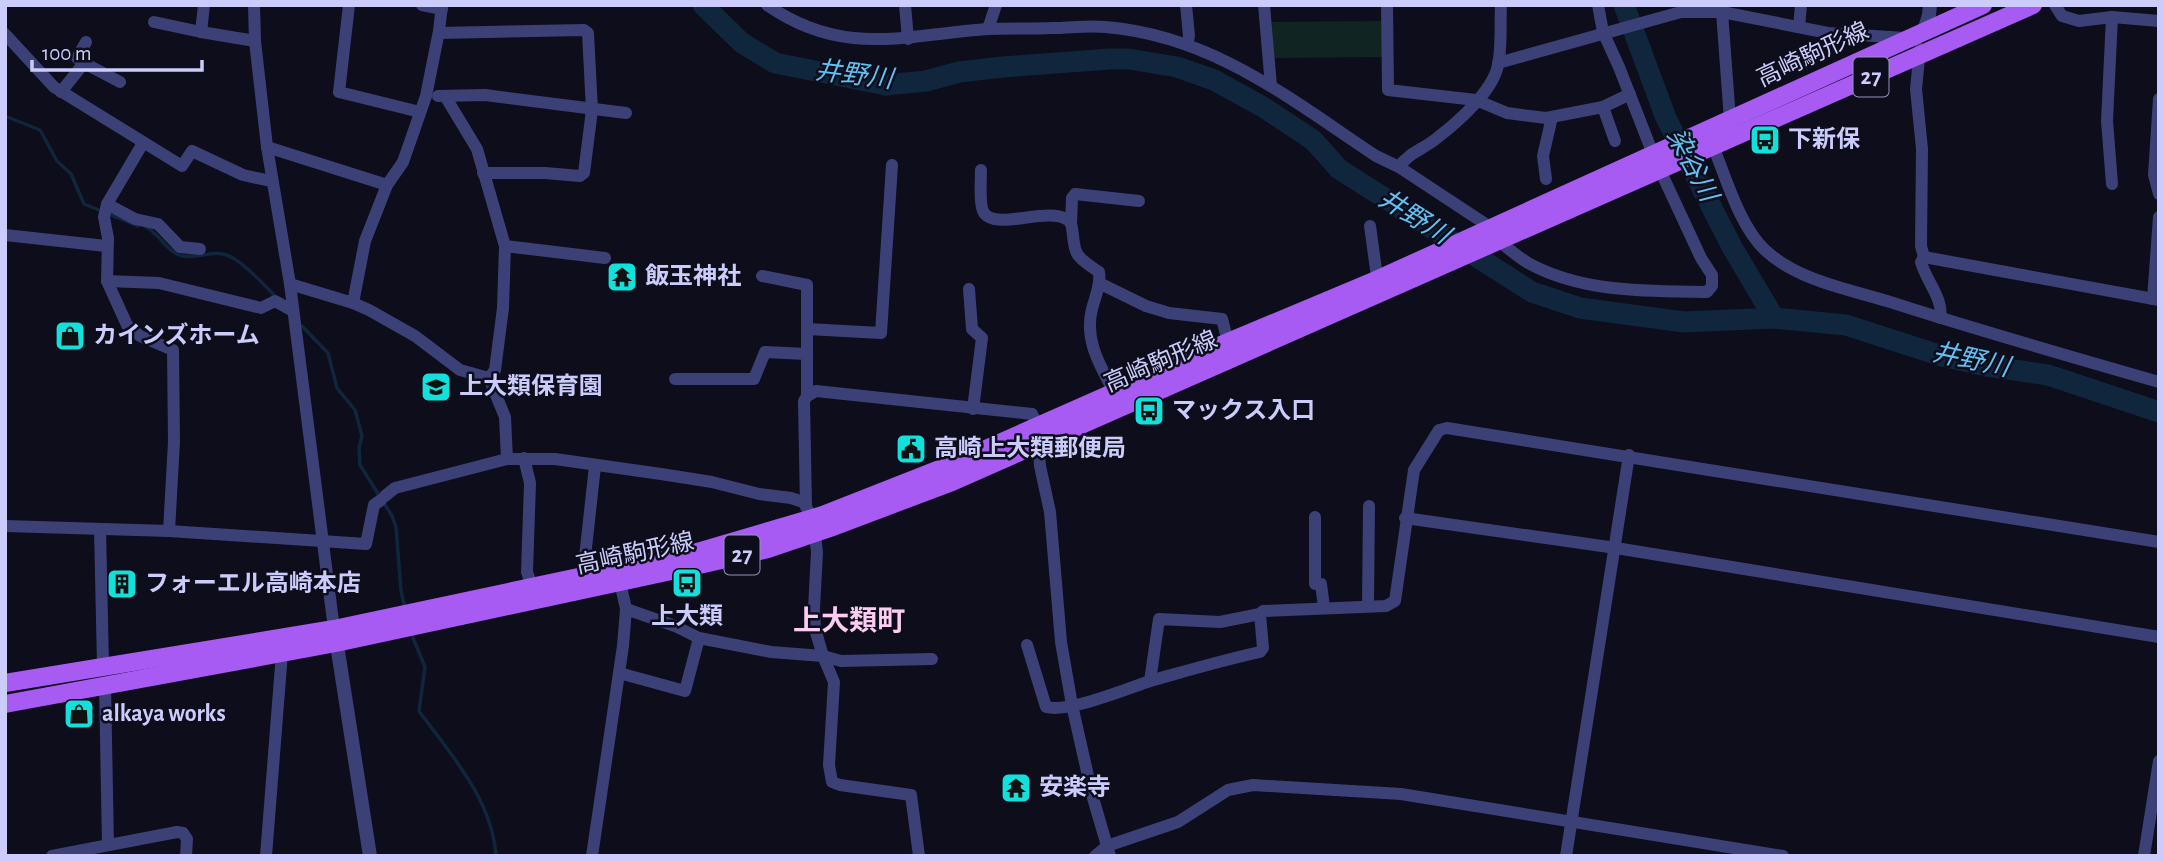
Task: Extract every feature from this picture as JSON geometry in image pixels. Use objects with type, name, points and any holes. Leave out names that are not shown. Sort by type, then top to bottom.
[{"type":"main road","name":"高崎駒形線","points":[[1708,142],[1730,120],[1983,5]]},
{"type":"main road","name":"高崎駒形線","points":[[1708,142],[1919,57],[2033,5]]},
{"type":"main road","name":"27","points":[[1490,237],[1659,161],[1708,142]]},
{"type":"main road","name":"高崎駒形線","points":[[1037,434],[1490,237]]},
{"type":"main road","name":"高崎駒形線","points":[[5,704],[282,653],[335,636],[532,586],[701,551],[811,518],[891,507],[1114,392],[1228,342],[1379,286]]},
{"type":"main road","name":"高崎駒形線","points":[[5,683],[103,666],[335,636],[620,582],[768,549],[811,518]]},
{"type":"street","points":[[201,32],[204,5]]},
{"type":"street","points":[[254,5],[255,41],[271,181],[290,284],[321,542],[370,856]]},
{"type":"street","points":[[349,5],[339,92],[419,112]]},
{"type":"street","points":[[353,303],[365,241],[387,185],[403,162],[426,96],[442,7],[422,5]]},
{"type":"street","points":[[767,5],[816,31],[877,41],[988,29],[1104,27],[1172,39],[1230,61],[1271,86],[1376,156],[1399,167],[1490,237],[1529,263],[1568,280],[1593,286],[1654,292],[1707,292],[1712,286],[1712,275],[1700,258],[1630,94],[1598,5]]},
{"type":"street","points":[[905,5],[908,39]]},
{"type":"street","points":[[988,29],[996,5]]},
{"type":"street","points":[[1186,5],[1189,36],[1186,45]]},
{"type":"street","points":[[1264,5],[1271,86]]},
{"type":"street","points":[[1387,5],[1388,90],[1476,100],[1507,113],[1552,117],[1603,107],[1630,94]]},
{"type":"street","points":[[1399,167],[1405,158],[1431,143],[1461,120],[1495,75],[1501,5]]},
{"type":"street","points":[[1799,27],[1801,5]]},
{"type":"street","points":[[1930,5],[1929,15],[1916,35],[1919,57],[1916,89],[1922,149],[1921,246],[1924,257],[1921,262],[1942,308],[1940,318]]},
{"type":"street","points":[[2055,5],[2062,16],[2079,21],[2121,13],[2159,21]]},
{"type":"street","points":[[1498,63],[1650,20],[1681,8],[1760,12],[1799,27],[1828,33],[1916,35]]},
{"type":"street","points":[[1722,12],[1730,120]]},
{"type":"street","points":[[2112,184],[2107,121],[2121,13]]},
{"type":"street","points":[[154,22],[255,41]]},
{"type":"street","points":[[439,33],[584,30],[587,33],[592,110],[584,173],[580,176],[483,173]]},
{"type":"street","points":[[5,34],[54,87],[182,166],[192,151],[243,176],[271,181]]},
{"type":"street","points":[[86,42],[77,58],[120,82]]},
{"type":"street","points":[[61,92],[84,63]]},
{"type":"street","points":[[426,96],[485,95],[626,113]]},
{"type":"street","points":[[445,96],[477,149],[505,246],[503,308],[495,370],[489,377]]},
{"type":"street","points":[[2159,99],[2159,194]]},
{"type":"street","points":[[1603,107],[1615,141]]},
{"type":"street","points":[[1546,179],[1543,156],[1552,117]]},
{"type":"street","points":[[1708,142],[1748,230],[1765,250],[1784,264],[1807,276],[1940,318],[2159,382]]},
{"type":"street","points":[[144,143],[107,204],[104,216],[108,238],[107,281],[127,325],[140,336],[173,350],[174,442],[169,531]]},
{"type":"street","points":[[267,147],[387,185]]},
{"type":"street","points":[[807,329],[881,333],[892,165]]},
{"type":"street","points":[[981,170],[981,206],[983,212],[990,217],[1002,220],[1045,215],[1067,220],[1071,224]]},
{"type":"street","points":[[1114,392],[1090,340],[1090,317],[1099,283],[1099,272],[1077,254],[1073,244],[1072,198],[1075,194],[1139,201]]},
{"type":"street","points":[[107,204],[135,219],[158,224],[180,247],[200,249]]},
{"type":"street","points":[[1924,257],[2156,300],[2159,217]]},
{"type":"street","points":[[1370,226],[1379,286]]},
{"type":"street","points":[[5,235],[106,246]]},
{"type":"street","points":[[505,246],[605,258]]},
{"type":"street","points":[[762,276],[807,285],[807,396]]},
{"type":"street","points":[[107,281],[159,283],[261,308],[275,301],[293,311]]},
{"type":"street","points":[[1099,283],[1146,306],[1169,313],[1222,319],[1228,342]]},
{"type":"street","points":[[290,284],[353,303],[415,336],[460,370],[489,377]]},
{"type":"street","points":[[969,289],[972,329],[982,338],[974,409]]},
{"type":"street","points":[[675,379],[754,379],[765,352],[806,354]]},
{"type":"street","points":[[489,377],[505,417],[507,459]]},
{"type":"street","points":[[919,856],[911,795],[832,782],[829,765],[834,682],[815,629],[817,552],[811,518],[804,401],[816,391],[1032,414],[1050,512],[1061,642],[1072,705],[1093,798],[1109,851]]},
{"type":"street","points":[[1150,681],[1159,619],[1220,622],[1263,611],[1386,606],[1395,601],[1414,470],[1439,430],[1447,428],[1629,455],[1801,486],[2159,542]]},
{"type":"street","points":[[1566,856],[1629,455]]},
{"type":"street","points":[[5,526],[169,531],[366,544],[374,505],[395,488],[507,459],[524,458],[555,459],[699,480],[811,518]]},
{"type":"street","points":[[524,458],[530,484],[527,572],[532,586]]},
{"type":"street","points":[[583,575],[595,466]]},
{"type":"street","points":[[1368,606],[1369,506]]},
{"type":"street","points":[[1315,517],[1315,584],[1321,584],[1324,607]]},
{"type":"street","points":[[1405,518],[1616,548],[2159,637]]},
{"type":"street","points":[[100,529],[103,666]]},
{"type":"street","points":[[593,856],[620,673],[626,609],[620,582]]},
{"type":"street","points":[[626,609],[675,626],[699,638],[771,652],[823,656],[841,661],[932,659]]},
{"type":"street","points":[[1027,645],[1046,707],[1050,709],[1260,652],[1263,648],[1259,614]]},
{"type":"street","points":[[620,673],[685,691],[699,638]]},
{"type":"street","points":[[267,856],[282,653]]},
{"type":"street","points":[[105,685],[108,845]]},
{"type":"street","points":[[2144,856],[2159,761]]},
{"type":"street","points":[[1095,856],[1178,822],[1228,790],[1253,785],[1401,793],[1783,856]]},
{"type":"street","points":[[52,856],[177,832],[183,833],[187,839],[186,856]]},
{"type":"green space","points":[[1382,21],[1383,57],[1273,58],[1272,22]]},
{"type":"waterway","name":"井野川","points":[[703,5],[742,43],[775,63],[886,85],[926,81],[959,72],[1110,59],[1129,59],[1177,67],[1214,80],[1263,107],[1313,140],[1339,169],[1532,292],[1580,308],[1684,322],[1774,318],[1846,325],[1942,356],[2048,375],[2159,412]]},
{"type":"waterway","name":"染谷川","points":[[1624,5],[1666,118],[1732,247],[1774,318]]},
{"type":"waterway","points":[[5,116],[40,130],[57,161],[71,174],[84,204],[138,226]]},
{"type":"waterway","points":[[146,227],[179,255],[190,257],[218,253],[229,256],[250,271],[274,295]]},
{"type":"waterway","points":[[302,326],[328,353],[337,388],[355,410],[362,436],[359,448],[360,465],[396,527],[405,608]]},
{"type":"waterway","points":[[411,633],[425,667],[419,711],[456,761],[478,797],[487,815],[496,856]]},
{"type":"place","name":"下新保","points":[[1765,140]]},
{"type":"place","name":"飯玉神社","points":[[622,277]]},
{"type":"place","name":"カインズホーム","points":[[70,336]]},
{"type":"place","name":"上大類保育園","points":[[436,387]]},
{"type":"place","name":"マックス入口","points":[[1149,411]]},
{"type":"place","name":"高崎上大類郵便局","points":[[911,449]]},
{"type":"place","name":"上大類","points":[[687,583]]},
{"type":"place","name":"フォーエル高崎本店","points":[[122,584]]},
{"type":"place","name":"alkaya works","points":[[79,714]]},
{"type":"place","name":"安楽寺","points":[[1016,788]]},
{"type":"district","name":"上大類町","points":[[849,622]]}]
